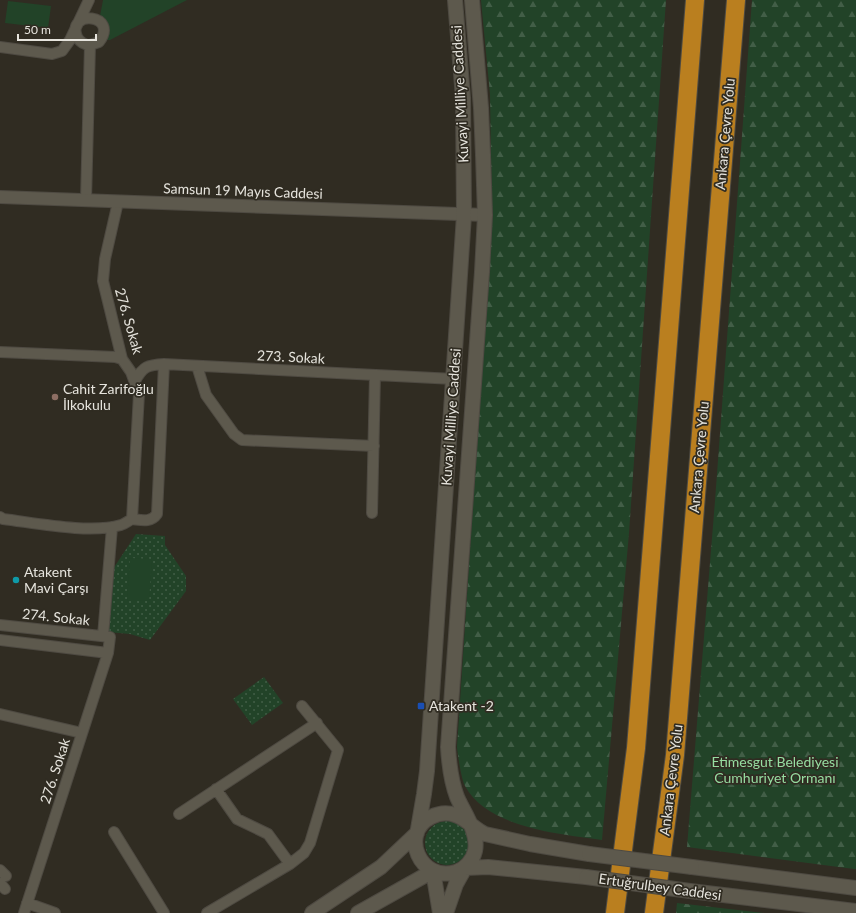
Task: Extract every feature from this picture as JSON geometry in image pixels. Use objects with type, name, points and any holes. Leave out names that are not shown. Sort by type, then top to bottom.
[{"type":"highway","points":[[615,913],[636,748],[695,0]]},
{"type":"highway","name":"Ankara Çevre Yolu","points":[[654,913],[675,747],[736,0]]},
{"type":"main road","name":"Kuvayi Milliye Caddesi","points":[[417,833],[427,771],[464,215],[463,98],[455,0]]},
{"type":"main road","name":"Kuvayi Milliye Caddesi","points":[[470,825],[451,780],[448,747],[485,215],[481,108],[472,0]]},
{"type":"main road","name":"Ertuğrulbey Caddesi","points":[[312,913],[381,867],[417,833],[421,825],[428,819],[436,814],[445,813],[455,814],[463,818],[479,832],[549,848],[856,888]]},
{"type":"main road","points":[[446,913],[456,884],[475,852],[476,842],[470,825]]},
{"type":"main road","points":[[417,833],[415,842],[416,851],[420,860],[433,872],[440,913]]},
{"type":"main road","name":"Ertuğrulbey Caddesi","points":[[433,872],[450,874],[465,868],[495,868],[586,876],[690,891],[856,911]]},
{"type":"main road","points":[[358,913],[433,872]]},
{"type":"street","points":[[0,48],[52,54],[62,51],[67,46],[89,0]]},
{"type":"street","points":[[95,18],[104,29],[102,38],[96,44],[90,45],[83,43],[77,36],[76,28],[82,20],[95,18]]},
{"type":"street","points":[[86,200],[90,45]]},
{"type":"street","name":"Samsun 19 Mayıs Caddesi","points":[[0,197],[485,215]]},
{"type":"street","name":"276. Sokak","points":[[118,202],[105,260],[103,281],[122,360],[126,364],[135,381],[139,394],[132,519]]},
{"type":"street","points":[[0,352],[115,357],[122,360]]},
{"type":"street","name":"273. Sokak","points":[[135,381],[140,372],[152,364],[454,379]]},
{"type":"street","points":[[1,519],[75,527],[112,527],[123,525],[132,519],[154,519],[157,514],[164,364]]},
{"type":"street","points":[[197,366],[206,395],[234,434],[242,440],[374,446]]},
{"type":"street","points":[[372,513],[375,375]]},
{"type":"street","name":"276. Sokak","points":[[24,913],[108,653],[107,636],[112,527]]},
{"type":"street","name":"274. Sokak","points":[[0,624],[107,636]]},
{"type":"street","name":"274. Sokak","points":[[0,640],[108,653]]},
{"type":"street","points":[[207,913],[290,864],[304,854],[310,843],[338,750],[302,706]]},
{"type":"street","points":[[0,714],[82,733]]},
{"type":"street","points":[[179,814],[317,723]]},
{"type":"street","points":[[216,789],[237,819],[268,834],[290,864]]},
{"type":"street","points":[[114,832],[164,913]]},
{"type":"street","points":[[28,903],[55,913]]},
{"type":"green space","points":[[103,0],[187,0],[110,40],[106,40],[105,26],[100,16]]},
{"type":"green space","points":[[481,0],[666,0],[629,533],[602,840],[566,835],[526,826],[507,820],[490,811],[476,800],[465,786],[458,756],[457,747],[492,217],[490,94]]},
{"type":"green space","name":"Etimesgut Belediyesi Cumhuriyet Ormanı","points":[[752,0],[856,0],[856,869],[687,847],[715,501]]},
{"type":"green space","points":[[8,1],[51,6],[48,28],[5,23]]},
{"type":"green space","points":[[136,534],[165,536],[165,545],[186,576],[186,591],[150,640],[130,634],[108,632],[113,569]]},
{"type":"green space","points":[[130,558],[152,559],[149,601],[127,600]]},
{"type":"green space","points":[[264,677],[283,703],[252,725],[233,699]]},
{"type":"green space","points":[[443,821],[451,821],[463,827],[469,839],[469,847],[463,859],[451,865],[443,865],[431,859],[425,847],[425,839],[431,827]]},
{"type":"green space","points":[[677,903],[764,913],[676,913]]},
{"type":"place","name":"Cahit Zarifoğlu İlkokulu","points":[[55,397]]},
{"type":"place","name":"Atakent Mavi Çarşı","points":[[16,580]]},
{"type":"place","name":"Atakent -2","points":[[421,706]]}]
